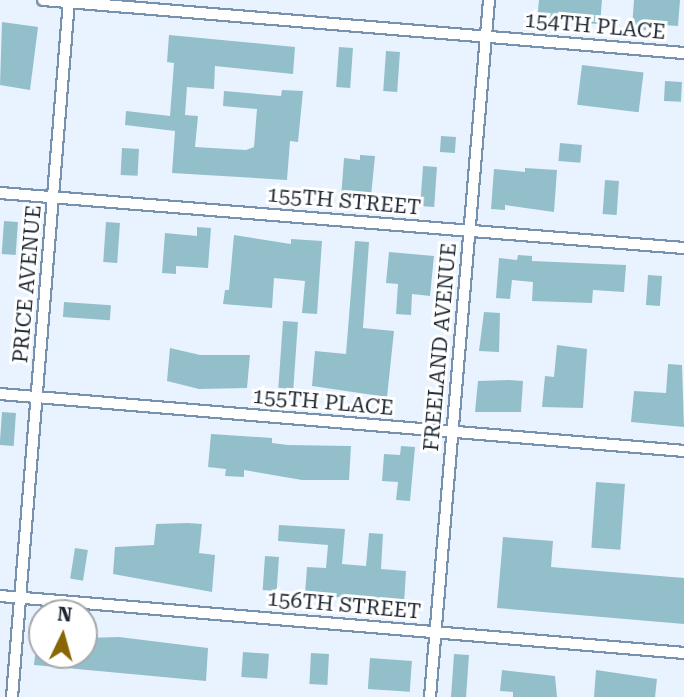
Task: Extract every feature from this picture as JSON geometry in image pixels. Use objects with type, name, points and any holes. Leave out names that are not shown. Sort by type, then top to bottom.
[{"type":"street","name":"154TH PLACE","points":[[43,0],[684,53]]},
{"type":"street","name":"FREELAND AVENUE","points":[[430,697],[489,0]]},
{"type":"street","name":"PRICE AVENUE","points":[[12,697],[69,1]]},
{"type":"street","name":"155TH STREET","points":[[0,192],[684,248]]},
{"type":"street","name":"155TH PLACE","points":[[0,394],[684,451]]},
{"type":"street","name":"156TH STREET","points":[[0,596],[684,653]]},
{"type":"building","points":[[539,0],[602,0],[600,24],[537,21]]},
{"type":"building","points":[[634,0],[680,0],[678,26],[647,24],[646,30],[632,29]]},
{"type":"building","points":[[2,22],[38,27],[30,90],[0,85]]},
{"type":"building","points":[[169,35],[295,47],[293,74],[215,66],[214,89],[187,87],[185,115],[198,116],[195,147],[246,150],[254,147],[257,109],[223,106],[224,91],[281,96],[282,90],[303,91],[298,142],[290,141],[287,180],[172,173],[175,131],[125,125],[126,111],[170,116],[174,63],[167,62]]},
{"type":"building","points":[[339,47],[353,48],[350,88],[336,87]]},
{"type":"building","points":[[386,51],[400,52],[397,92],[383,91]]},
{"type":"building","points":[[582,65],[644,73],[639,112],[577,105]]},
{"type":"building","points":[[665,81],[682,82],[681,102],[664,101]]},
{"type":"building","points":[[441,136],[456,137],[455,153],[440,152]]},
{"type":"building","points":[[560,143],[582,145],[580,163],[558,161]]},
{"type":"building","points":[[122,148],[139,149],[138,176],[121,175]]},
{"type":"building","points":[[360,155],[375,156],[371,196],[341,198],[344,158],[360,160]]},
{"type":"building","points":[[423,166],[437,167],[434,207],[420,206]]},
{"type":"building","points":[[525,168],[557,170],[554,212],[505,205],[505,210],[491,209],[494,169],[525,172]]},
{"type":"building","points":[[605,180],[619,181],[617,215],[603,214]]},
{"type":"building","points":[[4,221],[18,222],[16,255],[2,254]]},
{"type":"building","points":[[106,222],[120,223],[117,263],[103,262]]},
{"type":"building","points":[[197,227],[211,228],[208,268],[176,266],[176,274],[162,273],[165,233],[197,236]]},
{"type":"building","points":[[234,235],[291,244],[291,239],[322,241],[317,314],[302,313],[305,281],[274,278],[272,308],[223,304],[225,290],[229,290]]},
{"type":"building","points":[[355,241],[369,242],[363,328],[394,331],[387,397],[312,386],[315,351],[346,354]]},
{"type":"building","points":[[389,252],[434,256],[430,296],[412,294],[411,315],[396,314],[398,284],[386,283]]},
{"type":"building","points":[[518,255],[532,256],[532,261],[626,265],[624,292],[593,290],[592,303],[532,301],[533,282],[512,280],[510,299],[496,298],[499,258],[517,260]]},
{"type":"building","points":[[648,275],[662,276],[660,306],[646,305]]},
{"type":"building","points":[[64,302],[111,305],[110,320],[63,317]]},
{"type":"building","points":[[484,312],[500,313],[499,352],[479,351]]},
{"type":"building","points":[[283,321],[298,322],[293,389],[278,388]]},
{"type":"building","points":[[557,345],[587,349],[583,408],[542,407],[545,376],[554,377]]},
{"type":"building","points":[[170,348],[200,355],[250,355],[247,388],[199,389],[167,381]]},
{"type":"building","points":[[668,364],[682,365],[684,427],[631,422],[634,391],[666,393]]},
{"type":"building","points":[[478,381],[523,381],[521,412],[475,412]]},
{"type":"building","points":[[2,412],[16,413],[14,446],[0,445]]},
{"type":"building","points":[[211,434],[272,438],[272,443],[288,445],[351,446],[349,480],[302,480],[244,470],[244,477],[225,476],[226,469],[208,467]]},
{"type":"building","points":[[401,446],[415,447],[410,501],[396,500],[398,482],[382,481],[384,454],[400,455]]},
{"type":"building","points":[[596,482],[625,484],[620,550],[591,548]]},
{"type":"building","points":[[156,524],[202,524],[199,553],[215,555],[212,592],[113,574],[115,547],[154,545]]},
{"type":"building","points":[[279,525],[345,529],[342,564],[366,566],[369,533],[383,534],[381,569],[406,571],[404,604],[305,594],[307,567],[326,568],[328,545],[278,541]]},
{"type":"building","points":[[503,537],[553,541],[551,567],[684,578],[684,624],[497,608]]},
{"type":"building","points":[[75,548],[88,550],[83,581],[70,579]]},
{"type":"building","points":[[265,556],[279,557],[277,591],[263,590]]},
{"type":"building","points":[[119,637],[208,648],[206,681],[77,669],[98,669],[98,638]]},
{"type":"building","points":[[243,652],[269,654],[267,679],[241,677]]},
{"type":"building","points":[[311,653],[329,654],[327,685],[309,684]]},
{"type":"building","points":[[454,654],[469,655],[466,697],[451,697]]},
{"type":"building","points":[[370,658],[412,661],[410,692],[368,689]]},
{"type":"building","points":[[502,670],[555,676],[557,697],[513,697],[513,692],[500,691]]},
{"type":"building","points":[[596,670],[657,679],[655,697],[594,697]]}]
